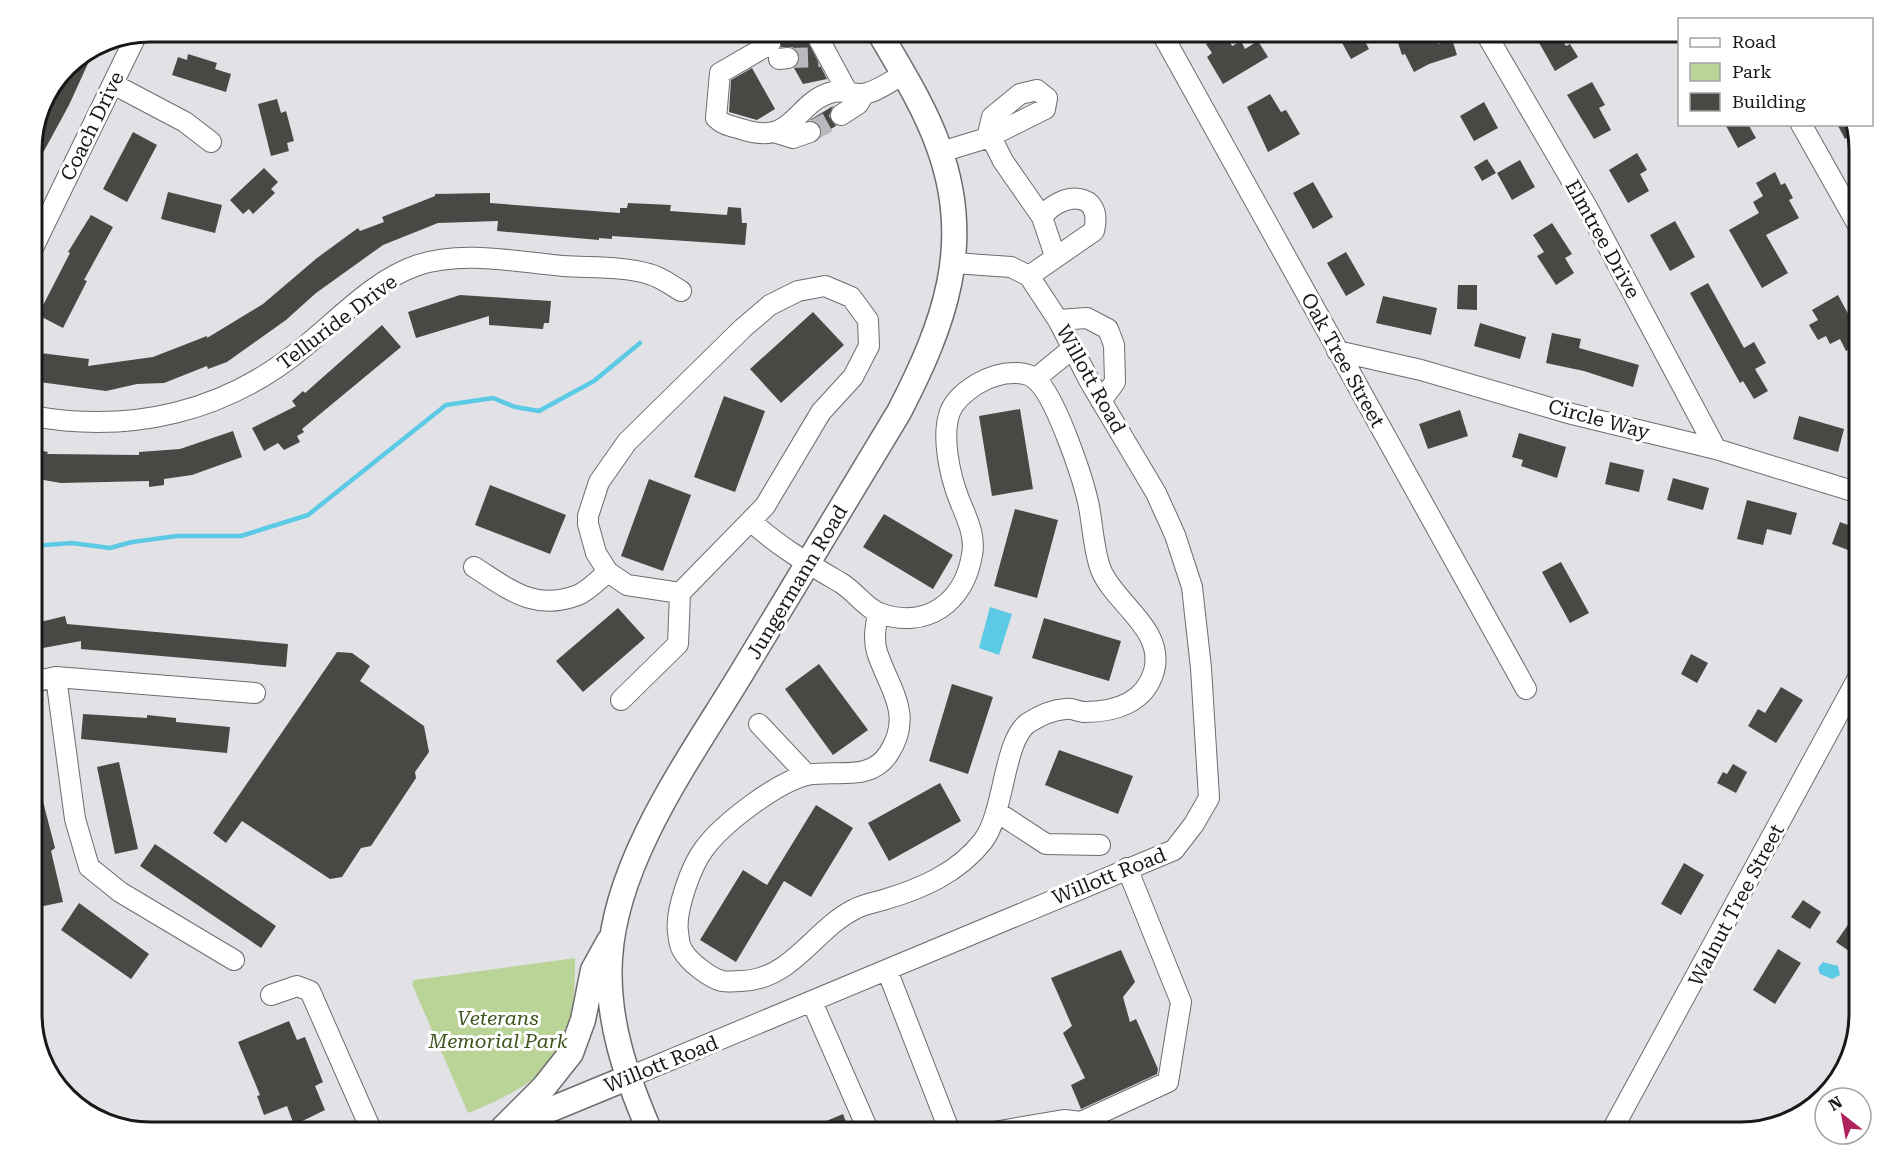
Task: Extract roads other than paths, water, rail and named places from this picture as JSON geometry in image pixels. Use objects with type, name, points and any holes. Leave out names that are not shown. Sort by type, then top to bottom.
[{"type":"main road","name":"Jungermann Road","points":[[646,1122],[627,1078],[616,1040],[610,994],[610,957],[617,910],[635,857],[679,778],[899,412],[928,354],[947,301],[954,263],[949,184],[927,118],[885,42]]},
{"type":"main road","points":[[508,1122],[544,1087],[571,1053],[578,1038],[593,970],[614,933]]},
{"type":"main road","name":"Willott Road","points":[[521,1122],[627,1078]]},
{"type":"street","points":[[819,42],[826,57],[856,94],[858,104],[841,115]]},
{"type":"street","name":"Oak Tree Street","points":[[1167,42],[1526,688]]},
{"type":"street","name":"Elmtree Drive","points":[[1491,42],[1587,207],[1716,449]]},
{"type":"street","name":"Coach Drive","points":[[42,230],[132,44]]},
{"type":"street","points":[[779,54],[720,73],[716,118],[721,123],[748,132],[777,133],[793,138],[810,132]]},
{"type":"street","points":[[777,133],[798,119],[806,106],[834,92],[856,94],[903,75]]},
{"type":"street","points":[[113,84],[185,122],[211,142]]},
{"type":"street","points":[[1802,126],[1849,209]]},
{"type":"street","points":[[940,152],[987,138],[994,142],[1035,211],[1042,217],[1055,256]]},
{"type":"street","points":[[954,263],[1011,267],[1029,276],[1094,231],[1097,220],[1091,204],[1085,199],[1070,197],[1047,210],[1042,217]]},
{"type":"street","name":"Telluride Drive","points":[[42,417],[90,424],[115,422],[152,418],[207,404],[282,365],[358,301],[395,275],[438,260],[511,262],[648,273],[681,291]]},
{"type":"street","name":"Willott Road","points":[[627,1078],[1174,849],[1194,824],[1209,798],[1201,668],[1192,587],[1175,535],[1156,493],[1101,401],[1058,320],[1029,276]]},
{"type":"street","points":[[621,700],[678,644],[680,593],[726,543],[752,522],[765,506],[821,412],[853,377],[869,346],[868,320],[851,297],[825,286],[798,291],[770,305],[684,384],[627,442],[599,482],[588,516],[596,553],[608,572],[627,585],[680,593]]},
{"type":"street","points":[[1058,320],[1087,318],[1108,329],[1114,345],[1115,382],[1101,401]]},
{"type":"street","points":[[1035,379],[1073,348]]},
{"type":"street","name":"Circle Way","points":[[1337,351],[1421,370],[1568,413],[1716,449],[1849,490]]},
{"type":"street","points":[[752,522],[777,545],[847,586],[860,600],[878,613],[916,618],[938,612],[955,597],[973,553],[968,517],[958,498],[949,460],[947,440],[950,412],[963,393],[985,380],[1004,373],[1024,373],[1035,379],[1048,394],[1081,477],[1099,564],[1111,589],[1143,624],[1155,653],[1154,670],[1145,689],[1133,702],[1121,708],[1085,712],[1066,709],[1046,714],[1020,730],[1008,765],[997,812],[986,837],[967,858],[937,881],[861,905],[843,915],[775,974],[749,981],[721,981],[704,971],[683,952],[676,927],[682,898],[703,850],[772,791],[807,775],[867,772],[888,756],[901,717],[898,700],[876,649],[878,613]]},
{"type":"street","points":[[474,567],[525,599],[551,600],[579,595],[608,572]]},
{"type":"street","points":[[56,677],[75,819],[88,867],[120,892],[234,960]]},
{"type":"street","points":[[42,680],[56,677],[255,693]]},
{"type":"street","name":"Walnut Tree Street","points":[[1616,1122],[1849,694]]},
{"type":"street","points":[[759,724],[807,775]]},
{"type":"street","points":[[997,812],[1046,844],[1100,845]]},
{"type":"street","points":[[1052,1122],[1064,1120],[1081,1122],[1168,1082],[1181,1002],[1127,868]]},
{"type":"street","points":[[887,970],[946,1122]]},
{"type":"street","points":[[271,995],[297,986],[310,991],[368,1122]]},
{"type":"street","points":[[813,1002],[865,1122]]},
{"type":"water","points":[[990,607],[1012,614],[999,655],[979,648]]},
{"type":"water","points":[[1823,962],[1838,966],[1840,975],[1832,979],[1820,974],[1818,968]]},
{"type":"waterway","points":[[42,545],[72,543],[110,548],[132,542],[177,536],[241,536],[308,515],[446,405],[493,398],[515,407],[539,411],[594,381],[640,343]]},
{"type":"tunnel","points":[[788,58],[822,57]]},
{"type":"tunnel","points":[[810,132],[841,115]]},
{"type":"park label","name":"Veterans Memorial Park","points":[[498,1030]]}]
